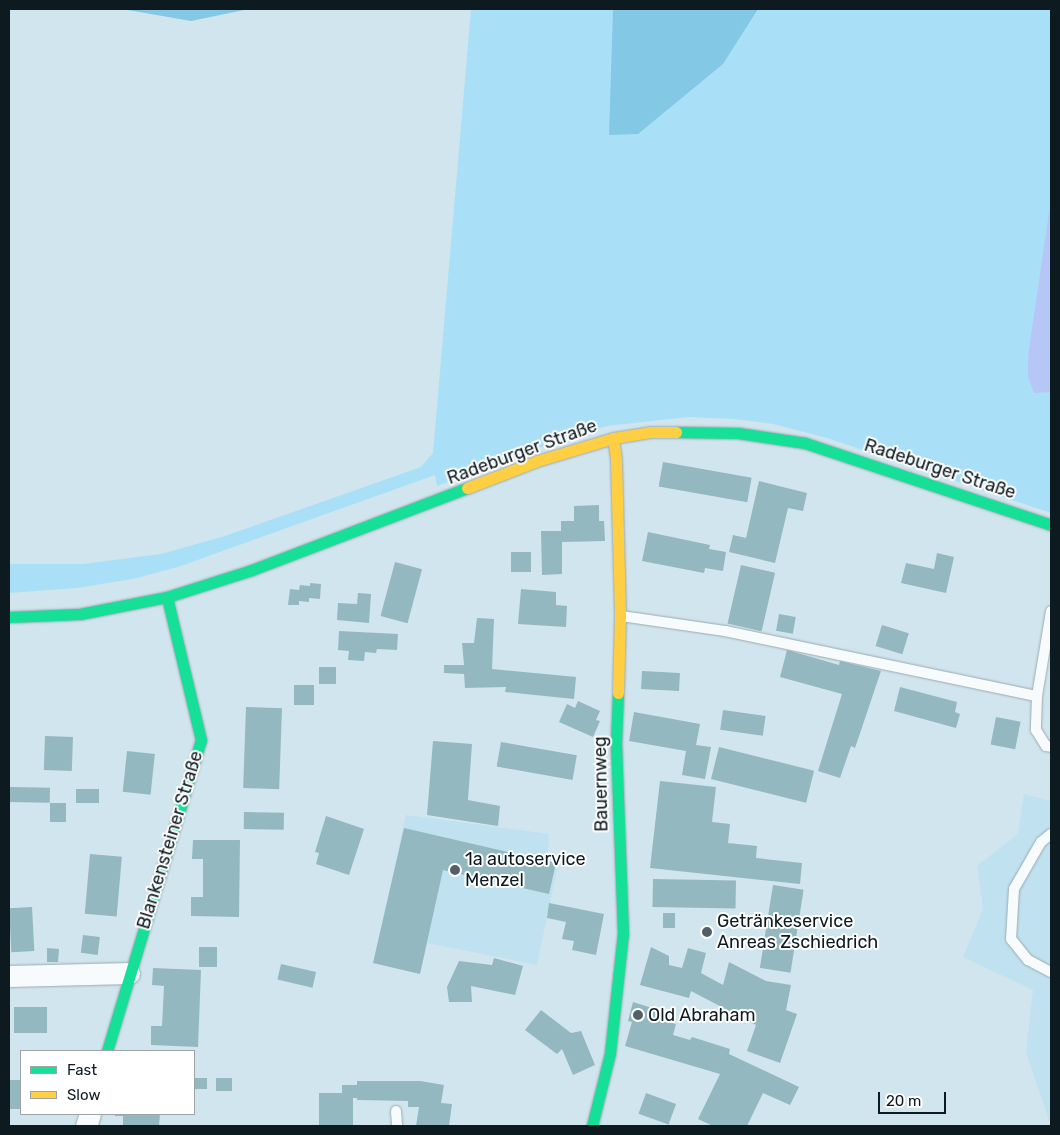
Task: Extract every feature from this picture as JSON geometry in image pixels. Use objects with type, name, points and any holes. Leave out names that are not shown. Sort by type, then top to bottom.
[{"type":"street","name":"Radeburger Straße","points":[[9,617],[80,614],[167,598],[252,570],[537,461],[613,438],[649,432],[738,432],[805,443],[1051,525]]},
{"type":"street","name":"Bauernweg","points":[[592,1126],[610,1053],[623,934],[616,744],[620,616],[616,460],[613,438]]},
{"type":"street","name":"Blankensteiner Straße","points":[[107,1050],[201,740],[167,598]]},
{"type":"street","points":[[9,976],[129,973]]},
{"type":"lane","points":[[1051,611],[1037,696],[1036,730],[1046,746],[1051,747]]},
{"type":"lane","points":[[620,616],[725,631],[1037,696]]},
{"type":"lane","points":[[1051,834],[1041,842],[1014,889],[1011,939],[1028,960],[1051,972]]},
{"type":"lane","points":[[396,1111],[397,1126]]},
{"type":"shaded area","points":[[122,9],[249,9],[191,21]]},
{"type":"shaded area","points":[[471,9],[1051,9],[1051,513],[827,438],[773,424],[734,419],[688,417],[607,426],[562,439],[437,486],[435,475],[178,567],[133,579],[77,588],[9,593],[9,564],[83,564],[161,554],[225,536],[421,467],[433,453]]},
{"type":"shaded area","points":[[613,9],[758,9],[723,64],[638,134],[609,135]]},
{"type":"shaded area","points":[[1051,199],[1051,392],[1034,393],[1028,377],[1028,356]]},
{"type":"shaded area","points":[[1024,794],[1051,801],[1051,1126],[1026,1052],[1033,990],[963,957],[983,909],[977,866],[1018,834]]},
{"type":"shaded area","points":[[406,815],[549,834],[547,861],[558,864],[537,965],[427,943],[420,974],[373,963]]},
{"type":"building","points":[[663,462],[752,478],[747,502],[659,487]]},
{"type":"building","points":[[759,481],[807,493],[803,511],[788,508],[775,563],[729,552],[733,535],[746,538]]},
{"type":"building","points":[[599,505],[599,521],[604,521],[605,541],[562,542],[562,574],[542,575],[541,531],[561,531],[561,521],[574,521],[574,506]]},
{"type":"building","points":[[648,532],[710,545],[709,549],[726,552],[723,571],[705,568],[704,573],[642,561]]},
{"type":"building","points":[[511,552],[531,552],[531,572],[511,572]]},
{"type":"building","points":[[937,553],[954,557],[946,593],[901,583],[906,563],[934,569]]},
{"type":"building","points":[[395,562],[422,569],[408,623],[381,616]]},
{"type":"building","points":[[741,565],[775,573],[762,631],[728,623]]},
{"type":"building","points":[[310,583],[321,584],[320,599],[309,598],[309,602],[299,601],[299,605],[288,605],[290,589],[299,590],[300,585],[310,586]]},
{"type":"building","points":[[521,589],[556,592],[556,605],[567,606],[566,627],[518,624]]},
{"type":"building","points":[[358,593],[371,594],[369,623],[337,620],[338,603],[357,604]]},
{"type":"building","points":[[779,614],[796,617],[793,634],[776,631]]},
{"type":"building","points":[[477,618],[494,619],[492,669],[576,677],[574,699],[505,692],[506,687],[465,688],[464,674],[444,673],[444,665],[464,665],[462,643],[474,643]]},
{"type":"building","points":[[882,625],[909,633],[902,654],[876,646]]},
{"type":"building","points":[[339,631],[398,634],[397,650],[377,649],[376,653],[365,652],[364,661],[348,660],[349,651],[338,650]]},
{"type":"building","points":[[787,650],[839,665],[840,661],[881,671],[855,748],[851,746],[840,778],[818,771],[842,694],[780,677]]},
{"type":"building","points":[[319,667],[336,667],[336,684],[319,684]]},
{"type":"building","points":[[642,671],[680,673],[679,691],[641,689]]},
{"type":"building","points":[[294,685],[314,685],[314,705],[294,705]]},
{"type":"building","points":[[900,687],[957,702],[955,712],[960,714],[956,728],[894,711]]},
{"type":"building","points":[[578,701],[600,711],[596,720],[600,721],[593,737],[559,722],[567,704],[575,708]]},
{"type":"building","points":[[246,707],[282,708],[279,789],[243,788]]},
{"type":"building","points":[[723,710],[766,716],[763,736],[720,730]]},
{"type":"building","points":[[634,712],[700,724],[696,745],[711,747],[705,779],[682,775],[686,751],[629,741]]},
{"type":"building","points":[[996,717],[1021,722],[1015,749],[991,744]]},
{"type":"building","points":[[45,736],[73,737],[72,771],[44,770]]},
{"type":"building","points":[[433,741],[472,744],[468,800],[500,806],[498,826],[427,815]]},
{"type":"building","points":[[501,742],[577,755],[572,780],[497,767]]},
{"type":"building","points":[[719,747],[814,771],[806,803],[711,779]]},
{"type":"building","points":[[127,751],[155,754],[151,795],[123,792]]},
{"type":"building","points":[[660,781],[716,787],[712,822],[730,824],[728,843],[757,846],[756,858],[802,863],[800,884],[650,868]]},
{"type":"building","points":[[9,787],[50,788],[50,803],[9,802]]},
{"type":"building","points":[[76,789],[99,789],[99,803],[76,803]]},
{"type":"building","points":[[50,803],[66,803],[66,822],[50,822]]},
{"type":"building","points":[[244,812],[284,813],[284,830],[244,829]]},
{"type":"building","points":[[326,816],[364,829],[349,875],[316,864],[319,853],[315,852]]},
{"type":"building","points":[[404,828],[556,863],[549,894],[443,870],[420,974],[373,963]]},
{"type":"building","points":[[193,840],[240,840],[239,917],[191,916],[191,897],[203,897],[203,859],[192,859]]},
{"type":"building","points":[[90,854],[122,857],[117,917],[85,914]]},
{"type":"building","points":[[653,879],[736,880],[735,908],[653,907]]},
{"type":"building","points":[[773,885],[804,890],[790,973],[760,968]]},
{"type":"building","points":[[549,903],[604,914],[596,955],[572,950],[574,941],[562,939],[566,922],[547,918]]},
{"type":"building","points":[[32,907],[34,951],[11,952],[9,908]]},
{"type":"building","points":[[663,913],[675,913],[675,928],[663,928]]},
{"type":"building","points":[[83,935],[100,937],[98,955],[81,953]]},
{"type":"building","points":[[199,947],[217,947],[217,967],[199,967]]},
{"type":"building","points":[[651,947],[669,956],[669,965],[682,968],[688,948],[706,953],[701,973],[723,985],[729,962],[766,981],[791,985],[786,1010],[797,1014],[780,1063],[747,1051],[756,1025],[691,991],[689,998],[640,985]]},
{"type":"building","points":[[47,948],[59,949],[58,962],[47,962]]},
{"type":"building","points":[[494,958],[523,966],[515,995],[471,986],[472,1002],[449,1002],[447,987],[459,961],[492,965]]},
{"type":"building","points":[[281,964],[316,972],[312,988],[277,980]]},
{"type":"building","points":[[153,968],[201,970],[198,1047],[151,1045],[151,1026],[162,1026],[164,986],[152,985]]},
{"type":"building","points":[[633,1002],[665,1012],[662,1020],[676,1024],[673,1035],[690,1040],[692,1037],[730,1049],[729,1054],[799,1087],[790,1105],[763,1093],[747,1126],[713,1126],[698,1119],[720,1074],[625,1046],[632,1022],[628,1021]]},
{"type":"building","points":[[14,1007],[47,1007],[47,1033],[14,1033]]},
{"type":"building","points":[[541,1010],[571,1033],[581,1031],[595,1065],[573,1075],[562,1049],[557,1054],[525,1030]]},
{"type":"building","points":[[195,1078],[207,1078],[207,1089],[195,1089]]},
{"type":"building","points":[[216,1078],[232,1078],[232,1091],[216,1091]]},
{"type":"building","points":[[9,1080],[20,1080],[20,1109],[9,1109]]},
{"type":"building","points":[[357,1081],[420,1081],[444,1085],[441,1103],[452,1104],[449,1126],[416,1126],[419,1107],[408,1107],[408,1101],[357,1100],[357,1098],[353,1098],[353,1126],[319,1126],[319,1093],[342,1093],[342,1085],[357,1085]]},
{"type":"building","points":[[646,1093],[676,1104],[669,1125],[638,1114]]},
{"type":"building","points":[[160,1115],[159,1126],[123,1126],[123,1116],[115,1116]]},
{"type":"traffic: fast","points":[[676,432],[738,433],[805,443],[1051,525]]},
{"type":"traffic: fast","points":[[9,617],[80,614],[167,597],[252,570],[467,488]]},
{"type":"traffic: fast","points":[[107,1050],[201,740],[167,597]]},
{"type":"traffic: fast","points":[[592,1126],[610,1053],[623,934],[616,744],[618,693]]},
{"type":"traffic: slow","points":[[467,488],[537,461],[613,438],[649,432],[676,432]]},
{"type":"traffic: slow","points":[[613,438],[616,460],[620,616],[618,693]]},
{"type":"place","name":"1a autoservice Menzel","points":[[455,870]]},
{"type":"place","name":"Getränkeservice Anreas Zschiedrich","points":[[707,932]]},
{"type":"place","name":"Old Abraham","points":[[638,1015]]}]
